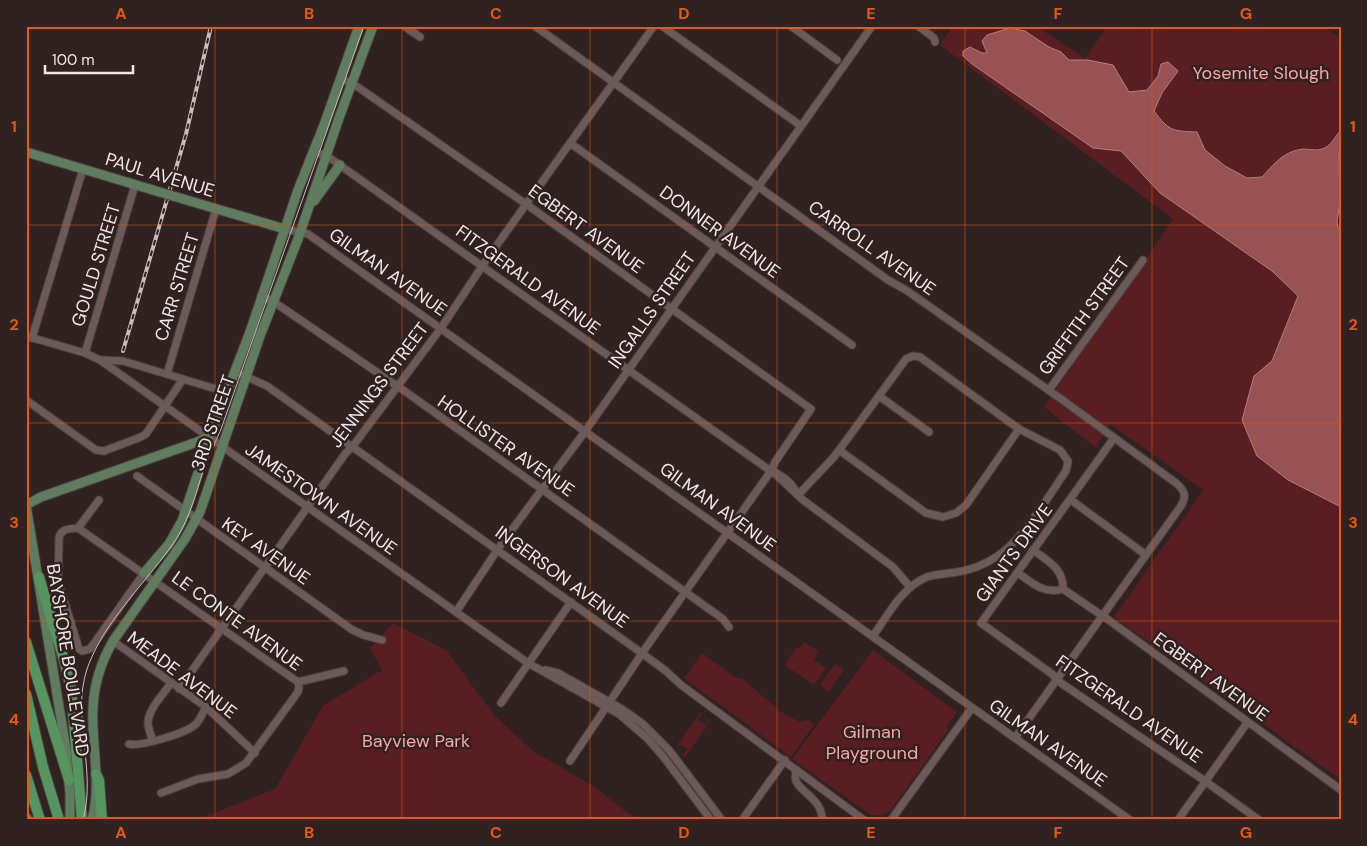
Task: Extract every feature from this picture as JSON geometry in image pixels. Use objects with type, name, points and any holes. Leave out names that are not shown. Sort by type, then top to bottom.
[{"type":"highway","points":[[39,578],[71,688],[82,820]]},
{"type":"highway","points":[[26,642],[69,780]]},
{"type":"highway","points":[[26,694],[42,767],[59,820]]},
{"type":"highway","points":[[95,819],[99,780],[96,774]]},
{"type":"highway","points":[[26,775],[40,820]]},
{"type":"main road","name":"3RD STREET","points":[[144,573],[169,544],[185,511],[205,452],[208,437],[234,371],[359,26]]},
{"type":"main road","name":"3RD STREET","points":[[96,774],[93,722],[94,696],[104,659],[113,641],[196,519],[372,26]]},
{"type":"main road","name":"PAUL AVENUE","points":[[26,152],[284,229]]},
{"type":"main road","points":[[308,209],[340,165]]},
{"type":"main road","points":[[26,505],[41,496],[208,437]]},
{"type":"main road","name":"BAYSHORE BOULEVARD","points":[[26,505],[66,749],[70,820]]},
{"type":"street","points":[[404,26],[420,37]]},
{"type":"street","name":"CARROLL AVENUE","points":[[535,26],[888,280],[906,290],[1049,390],[1176,483],[1184,491],[1185,498],[1146,554]]},
{"type":"street","name":"JENNINGS STREET","points":[[179,689],[345,454],[353,446],[441,328],[654,26]]},
{"type":"street","points":[[662,26],[801,126]]},
{"type":"street","points":[[791,26],[837,60]]},
{"type":"street","name":"INGALLS STREET","points":[[456,612],[498,550],[543,490],[872,26]]},
{"type":"street","points":[[918,26],[934,40]]},
{"type":"street","name":"EGBERT AVENUE","points":[[340,79],[352,83],[527,205],[811,409],[775,462],[772,471]]},
{"type":"street","name":"DONNER AVENUE","points":[[570,143],[852,345]]},
{"type":"street","name":"FITZGERALD AVENUE","points":[[313,151],[327,156],[340,165],[772,471],[780,481],[803,500],[893,566],[910,587]]},
{"type":"street","points":[[29,337],[83,169]]},
{"type":"street","name":"GOULD STREET","points":[[85,354],[136,185]]},
{"type":"street","name":"CARR STREET","points":[[167,374],[216,209]]},
{"type":"street","name":"GILMAN AVENUE","points":[[284,229],[308,234],[1130,820]]},
{"type":"street","name":"GRIFFITH STREET","points":[[1049,390],[1143,260]]},
{"type":"street","name":"HOLLISTER AVENUE","points":[[261,296],[274,302],[397,388],[406,392],[723,619],[729,626]]},
{"type":"street","name":"JAMESTOWN AVENUE","points":[[29,337],[100,360],[528,662],[539,669],[558,673],[608,704],[633,716],[661,741],[722,820]]},
{"type":"street","points":[[798,494],[832,460],[906,359],[916,356],[1019,429],[1064,453],[1068,460],[1066,471],[1024,530],[1004,552],[976,567],[928,577],[910,587],[873,636]]},
{"type":"street","points":[[100,360],[124,361],[226,392]]},
{"type":"street","name":"INGERSON AVENUE","points":[[234,371],[267,386],[353,446],[571,602],[864,820]]},
{"type":"street","points":[[26,400],[96,450],[104,451],[146,434],[183,379]]},
{"type":"street","points":[[879,396],[929,432]]},
{"type":"street","points":[[839,450],[926,512],[943,517],[956,513],[966,505],[1019,429]]},
{"type":"street","name":"GIANTS DRIVE","points":[[981,623],[1114,438]]},
{"type":"street","points":[[570,762],[642,654],[772,471]]},
{"type":"street","name":"KEY AVENUE","points":[[137,476],[351,629],[363,635],[382,640]]},
{"type":"street","points":[[78,528],[99,500]]},
{"type":"street","points":[[1015,738],[1146,554],[1071,500]]},
{"type":"street","name":"MEADE AVENUE","points":[[78,528],[65,530],[60,535],[57,568],[60,588],[77,646],[82,651],[90,649],[144,573]]},
{"type":"street","name":"LE CONTE AVENUE","points":[[78,528],[155,580],[298,682],[298,692],[246,763],[228,774],[198,779],[161,793]]},
{"type":"street","points":[[1033,550],[1056,567],[1062,575],[1062,589]]},
{"type":"street","name":"EGBERT AVENUE","points":[[1018,573],[1039,588],[1048,591],[1062,589],[1341,790]]},
{"type":"street","points":[[501,703],[571,602]]},
{"type":"street","name":"FITZGERALD AVENUE","points":[[981,623],[1052,674],[1057,680],[1259,820]]},
{"type":"street","name":"MEADE AVENUE","points":[[113,641],[206,707],[254,753]]},
{"type":"street","points":[[298,682],[344,671]]},
{"type":"street","points":[[153,741],[148,726],[151,711],[171,683]]},
{"type":"street","name":"JAMESTOWN AVENUE","points":[[608,704],[655,746],[711,820]]},
{"type":"street","points":[[129,744],[139,745],[187,730],[196,724],[206,707]]},
{"type":"street","points":[[891,820],[972,708]]},
{"type":"street","points":[[1178,820],[1247,722]]},
{"type":"street","points":[[742,820],[785,760]]},
{"type":"street","points":[[797,770],[795,776],[798,784],[816,801],[822,812],[822,820]]},
{"type":"green space","name":"Yosemite Slough","points":[[953,26],[1036,26],[1085,58],[1108,26],[1323,26],[1341,39],[1341,247],[1202,155],[1197,132],[1173,129],[1161,121],[989,46],[979,65],[1093,148],[1121,151],[1160,193],[1272,271],[1298,297],[1272,361],[1254,376],[1341,507],[1341,780],[1114,617],[1203,490],[1110,424],[1096,448],[1044,407],[1173,219],[940,45]]},
{"type":"green space","name":"Bayview Park","points":[[393,623],[446,650],[495,716],[533,751],[595,787],[629,814],[644,820],[197,820],[275,789],[323,706],[382,670],[370,649]]},
{"type":"green space","points":[[804,642],[818,651],[814,660],[826,668],[814,685],[785,665],[796,648],[801,647]]},
{"type":"green space","name":"Gilman Playground","points":[[873,650],[957,712],[946,728],[948,730],[891,810],[877,815],[871,815],[792,759]]},
{"type":"green space","points":[[702,653],[735,677],[743,679],[781,712],[800,722],[808,720],[814,725],[791,757],[684,678]]},
{"type":"green space","points":[[835,664],[844,670],[828,692],[820,685]]},
{"type":"green space","points":[[701,712],[698,720],[706,725],[711,720],[685,757],[683,756],[687,749],[677,745]]},
{"type":"shaded area","points":[[1010,28],[1025,31],[1049,47],[1061,52],[1069,60],[1088,60],[1113,65],[1129,92],[1147,90],[1158,76],[1161,64],[1168,62],[1178,71],[1162,93],[1154,111],[1172,129],[1197,132],[1205,150],[1225,166],[1247,178],[1262,177],[1290,152],[1303,149],[1318,150],[1325,148],[1341,130],[1341,149],[1339,153],[1340,203],[1337,221],[1338,228],[1341,230],[1341,507],[1288,480],[1257,456],[1242,420],[1254,376],[1272,361],[1298,296],[1272,271],[1160,193],[1121,151],[1093,148],[963,56],[963,51],[970,47],[982,53],[987,53],[982,41],[987,35]]},
{"type":"tram line","points":[[83,820],[87,801],[87,782],[82,706],[87,669],[104,634],[166,554],[186,521],[205,466],[221,429],[364,26]]},
{"type":"railway","points":[[123,351],[186,134],[211,26]]}]
